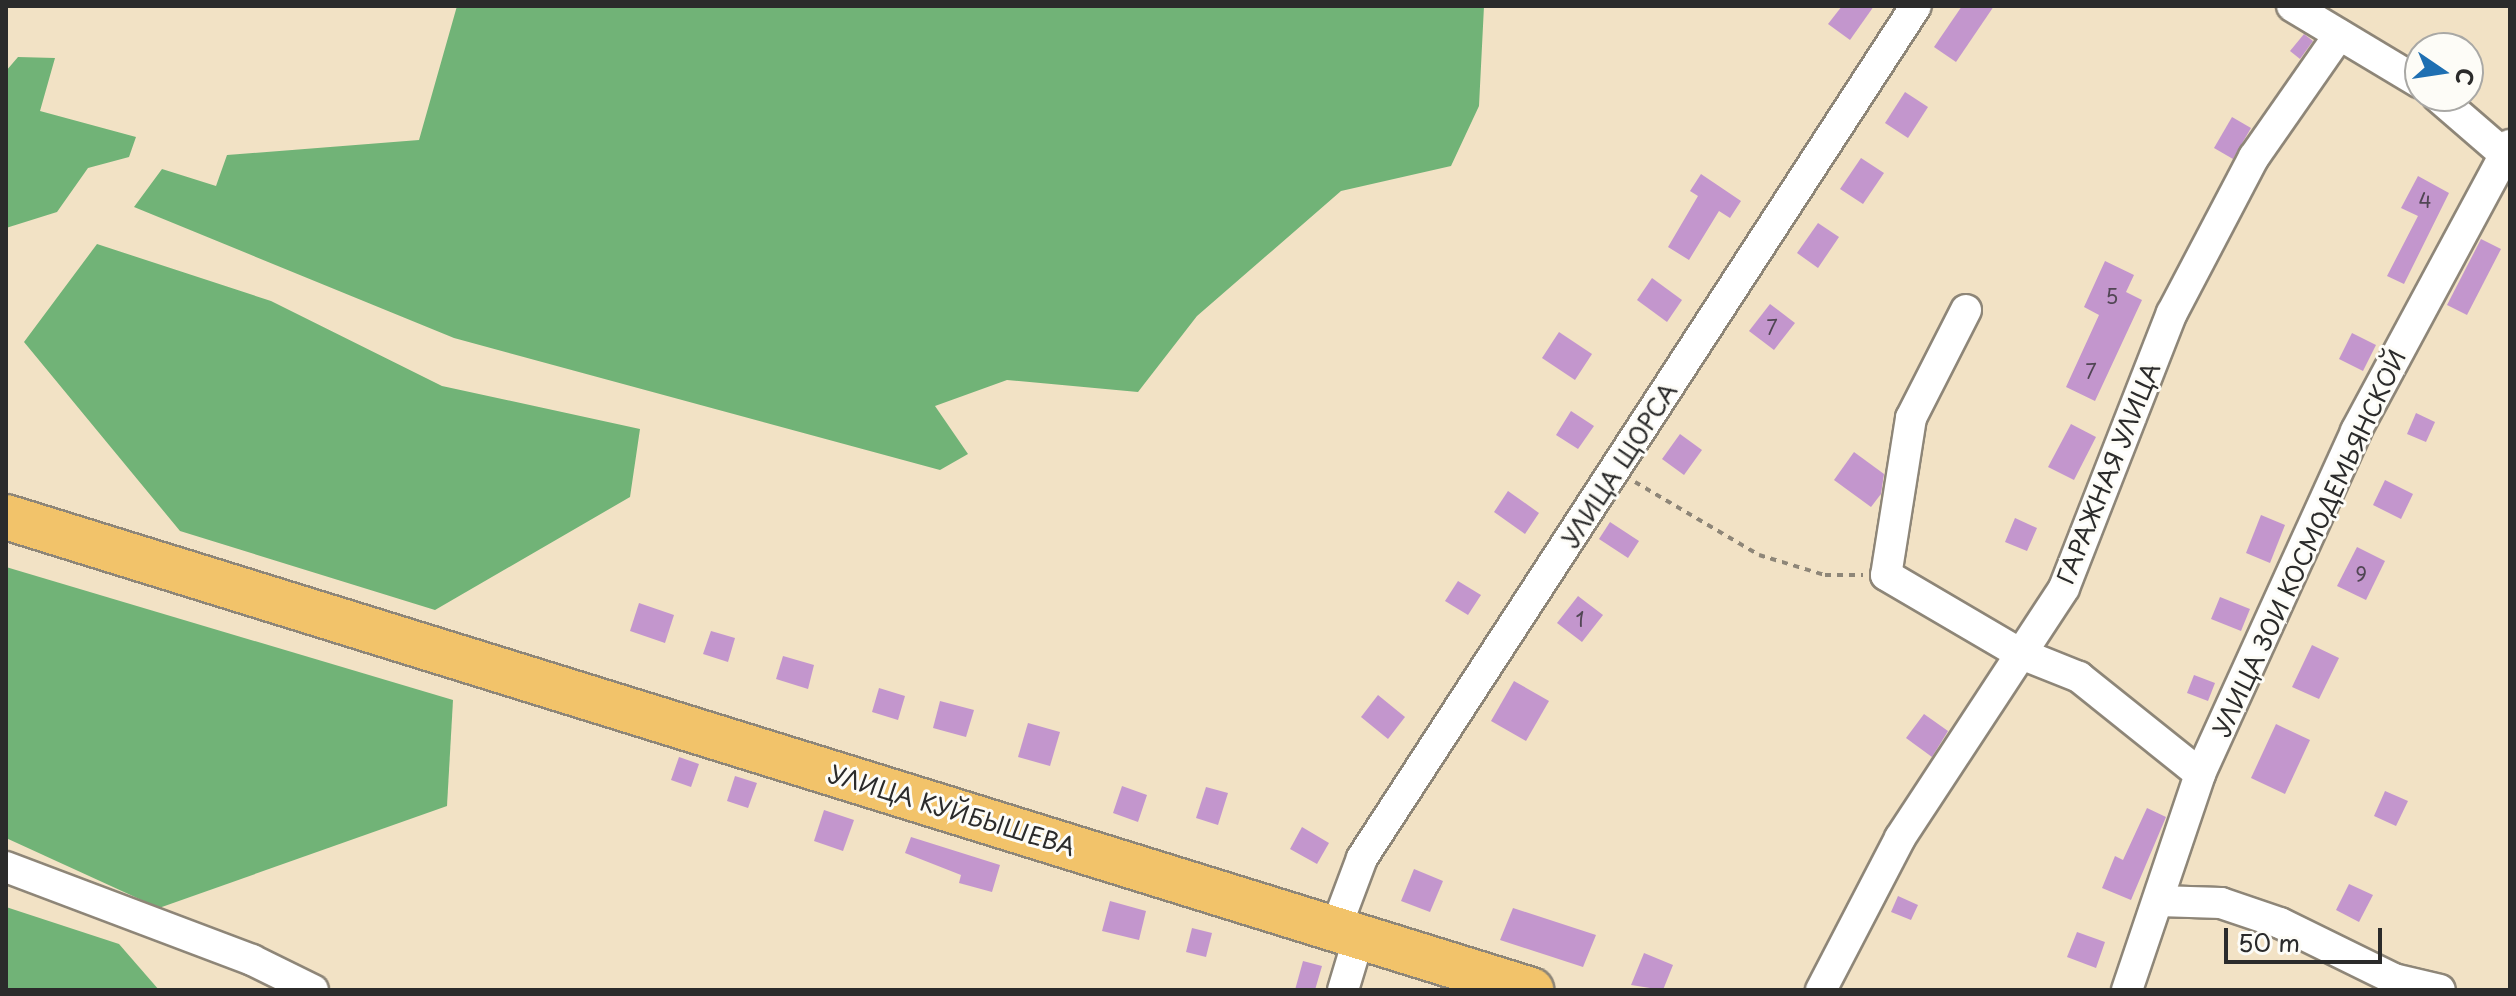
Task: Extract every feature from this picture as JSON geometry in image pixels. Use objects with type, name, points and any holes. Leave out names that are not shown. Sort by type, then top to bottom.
[{"type":"highway","name":"УЛИЦА КУЙБЫШЕВА","points":[[6,517],[1531,990]]},
{"type":"street","name":"УЛИЦА ЩОРСА","points":[[1343,990],[1347,934],[1362,858],[1916,6]]},
{"type":"street","points":[[2292,6],[2404,74]]},
{"type":"street","name":"ГАРАЖНАЯ УЛИЦА","points":[[1821,990],[1900,838],[2064,588],[2172,313],[2254,157],[2339,35]]},
{"type":"street","points":[[2457,112],[2508,153]]},
{"type":"street","name":"УЛИЦА ЗОИ КОСМОДЕМЬЯНСКОЙ","points":[[2127,990],[2200,774],[2356,431],[2508,153]]},
{"type":"street","points":[[1966,310],[1911,418],[1886,575],[2019,653],[2079,677],[2200,774]]},
{"type":"street","points":[[6,867],[252,960],[313,990]]},
{"type":"street","points":[[2159,901],[2221,903],[2280,923],[2394,979],[2440,990]]},
{"type":"path","points":[[1615,471],[1759,555],[1825,575],[1886,575]]},
{"type":"green space","points":[[457,6],[1484,6],[1479,106],[1451,166],[1341,191],[1197,316],[1138,392],[1007,380],[935,406],[968,454],[940,470],[454,338],[134,207],[162,169],[216,186],[227,155],[419,140]]},
{"type":"green space","points":[[18,57],[55,58],[40,111],[136,137],[129,157],[88,168],[57,212],[6,228],[6,71]]},
{"type":"green space","points":[[97,244],[271,301],[442,386],[640,429],[630,497],[435,610],[180,531],[24,342]]},
{"type":"green space","points":[[6,567],[453,700],[447,806],[159,908],[6,838]]},
{"type":"green space","points":[[6,907],[119,944],[159,990],[6,990]]},
{"type":"building","points":[[1842,6],[1874,6],[1850,40],[1828,24]]},
{"type":"building","points":[[1962,6],[1994,6],[1956,62],[1934,47]]},
{"type":"building","points":[[2304,34],[2313,41],[2300,59],[2290,51]]},
{"type":"building","points":[[1905,92],[1928,107],[1908,138],[1885,123]]},
{"type":"building","points":[[2232,117],[2251,128],[2233,159],[2214,148]]},
{"type":"building","points":[[1861,158],[1884,173],[1863,204],[1840,189]]},
{"type":"building","points":[[1701,174],[1741,201],[1730,218],[1719,211],[1689,260],[1668,247],[1698,196],[1690,191]]},
{"type":"building","points":[[2418,176],[2449,193],[2404,284],[2387,276],[2418,216],[2401,208]]},
{"type":"building","points":[[1818,223],[1839,237],[1818,268],[1797,253]]},
{"type":"building","points":[[2481,239],[2501,249],[2467,315],[2447,305]]},
{"type":"building","points":[[2105,261],[2134,275],[2126,292],[2142,300],[2095,401],[2066,387],[2099,315],[2084,307]]},
{"type":"building","points":[[1652,278],[1682,300],[1667,322],[1637,300]]},
{"type":"building","points":[[1770,304],[1795,323],[1774,350],[1749,331]]},
{"type":"building","points":[[1559,332],[1592,354],[1575,380],[1542,358]]},
{"type":"building","points":[[2352,333],[2376,345],[2363,371],[2339,359]]},
{"type":"building","points":[[1571,411],[1594,426],[1578,449],[1556,435]]},
{"type":"building","points":[[2416,413],[2435,422],[2426,442],[2407,434]]},
{"type":"building","points":[[2071,424],[2096,437],[2074,480],[2048,467]]},
{"type":"building","points":[[1680,434],[1702,450],[1684,475],[1662,459]]},
{"type":"building","points":[[1854,452],[1884,474],[1881,494],[1871,507],[1834,480]]},
{"type":"building","points":[[2385,480],[2413,494],[2401,519],[2373,505]]},
{"type":"building","points":[[1508,491],[1539,513],[1525,534],[1494,512]]},
{"type":"building","points":[[2261,515],[2285,525],[2270,563],[2246,553]]},
{"type":"building","points":[[2015,518],[2037,528],[2027,551],[2005,542]]},
{"type":"building","points":[[1610,522],[1639,541],[1628,558],[1599,539]]},
{"type":"building","points":[[2357,547],[2385,561],[2366,600],[2337,586]]},
{"type":"building","points":[[1458,581],[1481,595],[1468,615],[1445,601]]},
{"type":"building","points":[[1578,596],[1603,615],[1582,642],[1557,623]]},
{"type":"building","points":[[2220,597],[2250,609],[2241,631],[2211,619]]},
{"type":"building","points":[[639,603],[674,615],[665,643],[630,631]]},
{"type":"building","points":[[711,631],[735,638],[728,662],[703,654]]},
{"type":"building","points":[[2312,645],[2339,658],[2319,699],[2292,687]]},
{"type":"building","points":[[783,656],[814,665],[808,689],[776,679]]},
{"type":"building","points":[[2194,675],[2215,683],[2208,701],[2187,693]]},
{"type":"building","points":[[1514,681],[1549,701],[1526,741],[1491,721]]},
{"type":"building","points":[[879,688],[905,696],[898,720],[872,712]]},
{"type":"building","points":[[1378,695],[1405,717],[1388,739],[1361,717]]},
{"type":"building","points":[[940,701],[974,710],[966,737],[933,728]]},
{"type":"building","points":[[1924,714],[1948,731],[1932,757],[1906,738]]},
{"type":"building","points":[[1028,723],[1060,732],[1050,766],[1018,757]]},
{"type":"building","points":[[2276,724],[2310,740],[2285,794],[2251,778]]},
{"type":"building","points":[[679,757],[699,764],[691,787],[671,780]]},
{"type":"building","points":[[735,776],[757,783],[748,808],[727,801]]},
{"type":"building","points":[[1122,786],[1147,795],[1138,822],[1113,813]]},
{"type":"building","points":[[1206,787],[1228,793],[1218,825],[1196,818]]},
{"type":"building","points":[[2385,791],[2408,801],[2396,826],[2374,816]]},
{"type":"building","points":[[2147,808],[2166,817],[2131,900],[2102,888],[2115,856],[2123,860]]},
{"type":"building","points":[[824,810],[854,820],[843,851],[814,841]]},
{"type":"building","points":[[1302,827],[1329,843],[1317,864],[1290,849]]},
{"type":"building","points":[[911,837],[1000,865],[992,892],[959,883],[961,875],[905,853]]},
{"type":"building","points":[[1414,869],[1443,881],[1430,912],[1401,901]]},
{"type":"building","points":[[2349,884],[2373,895],[2359,922],[2336,910]]},
{"type":"building","points":[[1898,896],[1918,905],[1911,920],[1891,912]]},
{"type":"building","points":[[1110,901],[1146,911],[1139,940],[1102,931]]},
{"type":"building","points":[[1513,908],[1596,935],[1583,967],[1500,940]]},
{"type":"building","points":[[1192,928],[1212,933],[1206,957],[1186,952]]},
{"type":"building","points":[[2077,932],[2105,942],[2096,968],[2067,957]]},
{"type":"building","points":[[1644,953],[1673,965],[1663,990],[1631,985]]},
{"type":"building","points":[[1303,961],[1322,966],[1315,990],[1295,990]]}]
